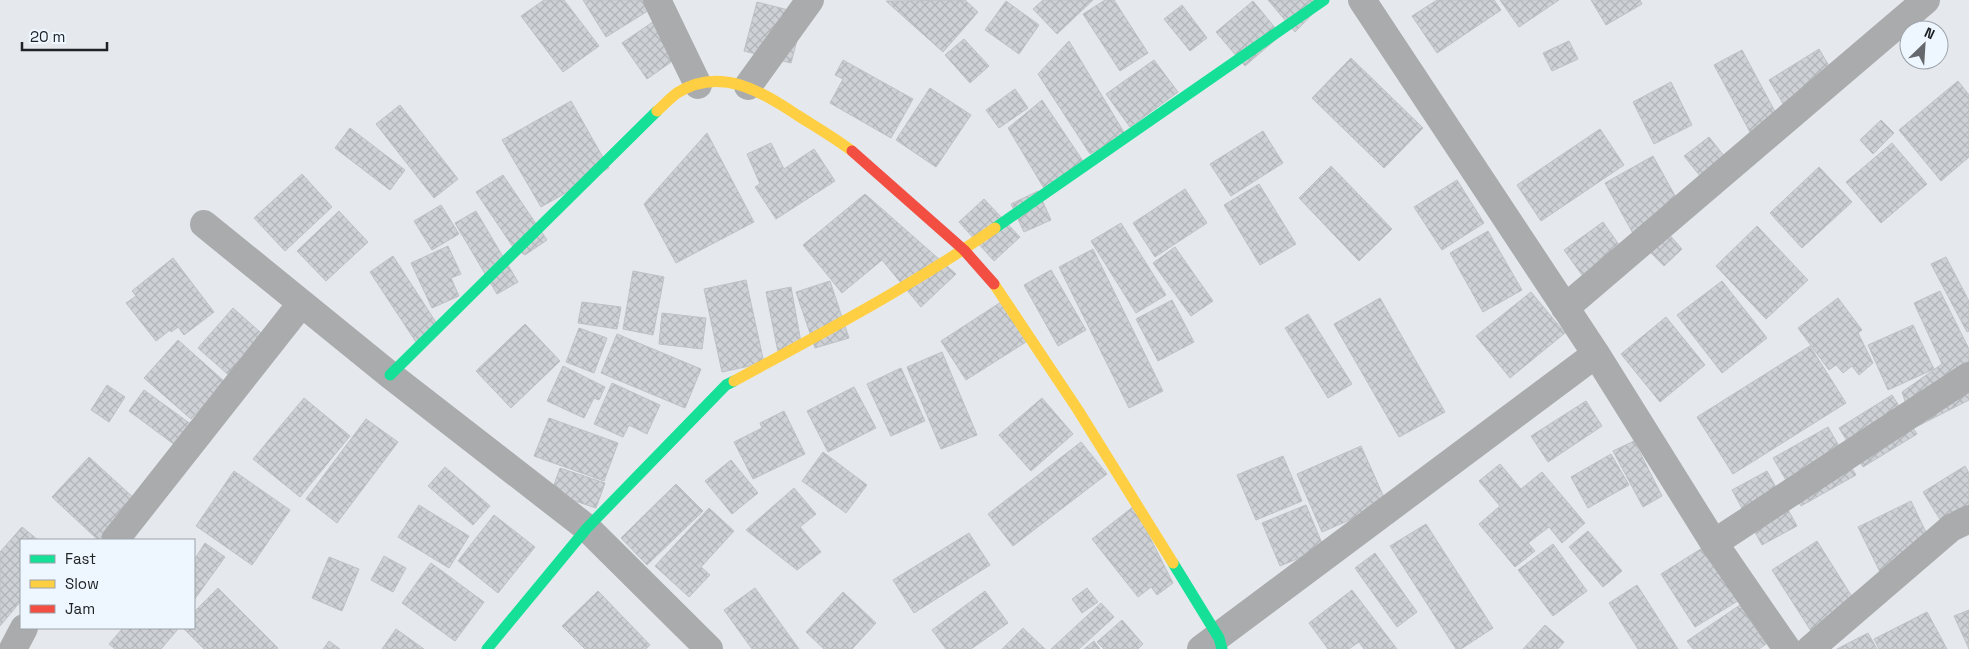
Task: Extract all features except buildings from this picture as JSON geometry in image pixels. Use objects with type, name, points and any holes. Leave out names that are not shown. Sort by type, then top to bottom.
[{"type":"street","points":[[657,0],[698,85]]},
{"type":"street","points":[[748,86],[810,0]]},
{"type":"street","points":[[487,649],[587,528],[726,385],[846,320],[964,250],[1324,0]]},
{"type":"street","points":[[1362,0],[1596,354],[1714,543],[1787,649]]},
{"type":"street","points":[[1566,308],[1926,0]]},
{"type":"street","points":[[390,375],[633,132],[677,93],[698,85],[722,81],[748,86],[770,97],[851,150],[964,250],[988,275],[1073,402],[1214,645],[1596,354]]},
{"type":"street","points":[[204,224],[300,304],[587,528],[710,649]]},
{"type":"street","points":[[116,539],[300,304]]},
{"type":"street","points":[[1714,543],[1969,376]]},
{"type":"street","points":[[1810,649],[1951,528],[1969,519]]},
{"type":"street","points":[[13,649],[23,629]]},
{"type":"traffic: fast","points":[[995,228],[1324,0]]},
{"type":"traffic: fast","points":[[390,375],[657,111]]},
{"type":"traffic: fast","points":[[487,649],[587,528],[726,385],[734,381]]},
{"type":"traffic: fast","points":[[1173,563],[1219,638],[1222,649]]},
{"type":"traffic: slow","points":[[657,111],[677,93],[693,85],[709,82],[740,85],[755,90],[769,98],[852,151]]},
{"type":"traffic: slow","points":[[734,381],[932,270],[995,228]]},
{"type":"traffic: slow","points":[[994,284],[1078,410],[1173,563]]},
{"type":"traffic: jam","points":[[852,151],[964,250],[994,284]]}]
